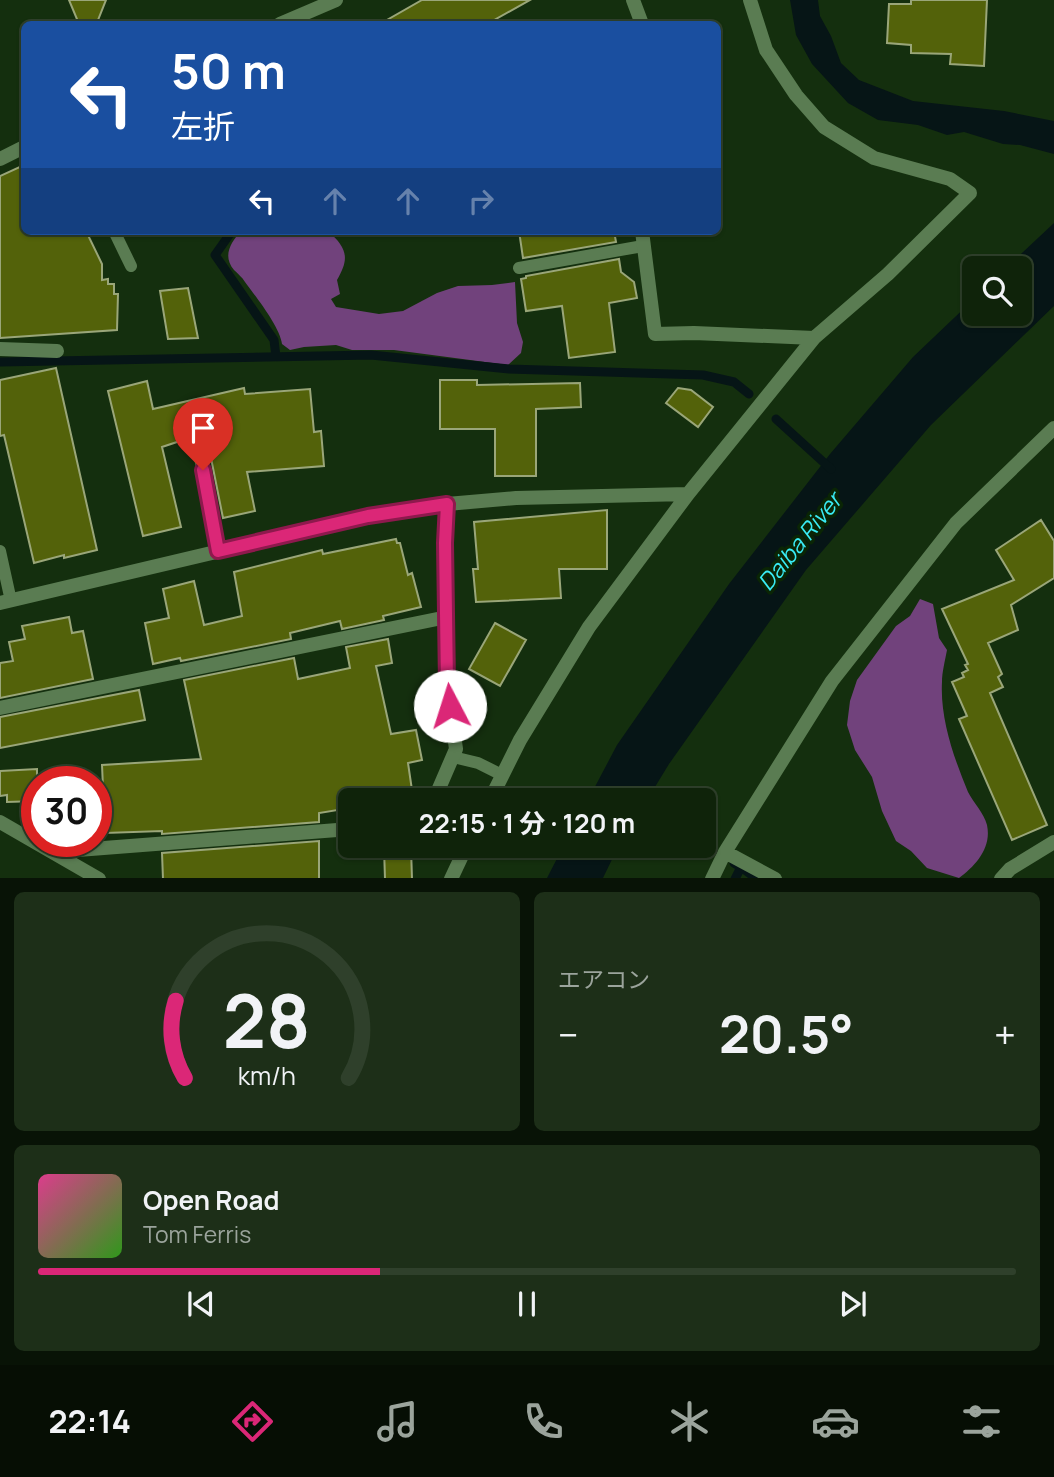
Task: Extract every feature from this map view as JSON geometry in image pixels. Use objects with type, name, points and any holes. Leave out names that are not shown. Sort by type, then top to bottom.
[{"type":"street","points":[[287,21],[336,0]]},
{"type":"street","points":[[633,0],[641,21]]},
{"type":"street","points":[[496,788],[520,740],[589,627],[688,494],[814,338],[888,274],[970,193],[950,179],[874,158],[824,127],[796,95],[766,50],[750,0]]},
{"type":"street","points":[[0,159],[21,148]]},
{"type":"street","points":[[642,235],[655,334],[814,338]]},
{"type":"street","points":[[0,349],[57,351]]},
{"type":"street","points":[[712,878],[725,852],[832,681],[956,523],[1054,428]]},
{"type":"street","points":[[5,602],[368,516],[447,504],[516,498],[688,494]]},
{"type":"street","points":[[439,788],[456,749],[447,684],[447,504]]},
{"type":"street","points":[[0,708],[447,617]]},
{"type":"street","points":[[0,822],[21,834]]},
{"type":"street","points":[[112,847],[338,830]]},
{"type":"street","points":[[1001,878],[1010,869],[1054,842]]},
{"type":"street","points":[[725,852],[775,878]]},
{"type":"street","points":[[61,857],[99,878]]},
{"type":"street","points":[[451,878],[461,858]]},
{"type":"lane","points":[[116,235],[131,265]]},
{"type":"lane","points":[[519,268],[643,246]]},
{"type":"lane","points":[[197,442],[218,551]]},
{"type":"lane","points":[[0,551],[5,602]]},
{"type":"lane","points":[[453,757],[478,763],[502,775]]},
{"type":"shaded area","points":[[238,235],[332,235],[343,248],[345,259],[337,280],[340,294],[331,299],[336,307],[379,314],[403,311],[437,293],[458,286],[515,282],[517,323],[523,342],[521,353],[508,365],[394,350],[352,350],[336,345],[290,350],[282,344],[267,312],[230,265],[228,254]]},
{"type":"shaded area","points":[[920,599],[933,604],[939,638],[947,650],[942,696],[953,752],[968,792],[987,825],[985,849],[971,868],[959,878],[927,868],[911,851],[896,841],[882,811],[872,777],[855,750],[847,725],[850,701],[857,680],[896,626],[910,616]]},
{"type":"water","points":[[790,0],[818,0],[820,16],[841,63],[859,80],[913,101],[1004,111],[1054,121],[1054,154],[1020,145],[1003,144],[964,132],[947,135],[918,125],[878,120],[848,103],[812,64],[796,35]]},
{"type":"water","name":"Daiba River","points":[[1054,223],[1054,306],[931,425],[806,570],[654,788],[594,788],[617,745],[729,584],[830,454],[913,357],[962,310],[962,326],[1032,326],[1032,256],[1019,256]]},
{"type":"water","points":[[557,858],[613,858],[603,878],[547,878]]},
{"type":"building","points":[[69,0],[106,0],[98,20],[78,21]]},
{"type":"building","points":[[422,0],[530,0],[492,21],[385,21]]},
{"type":"building","points":[[911,0],[987,0],[984,66],[950,64],[951,54],[911,53],[911,45],[887,43],[889,4],[911,4]]},
{"type":"building","points":[[21,166],[21,235],[88,235],[102,264],[102,280],[108,279],[108,284],[114,284],[114,294],[118,294],[117,330],[0,338],[0,176]]},
{"type":"building","points":[[520,235],[615,235],[616,242],[523,258]]},
{"type":"building","points":[[619,259],[621,272],[634,282],[637,298],[609,303],[615,352],[569,358],[562,306],[526,311],[521,279]]},
{"type":"building","points":[[188,288],[198,338],[168,339],[160,291]]},
{"type":"building","points":[[56,368],[97,550],[34,563],[4,435],[0,436],[0,380]]},
{"type":"building","points":[[440,380],[477,380],[477,385],[580,383],[581,407],[536,409],[536,476],[495,476],[495,429],[440,429]]},
{"type":"building","points":[[147,381],[153,409],[244,388],[245,394],[310,389],[314,432],[321,431],[324,466],[247,472],[255,511],[223,518],[206,433],[195,434],[162,447],[181,527],[143,536],[108,391]]},
{"type":"building","points":[[678,388],[691,390],[713,407],[698,427],[666,403]]},
{"type":"building","points":[[607,510],[607,569],[559,569],[561,598],[476,602],[473,569],[478,569],[474,522]]},
{"type":"building","points":[[1041,520],[1054,541],[1054,578],[1011,605],[1018,630],[988,643],[1002,674],[998,677],[1003,687],[990,693],[1047,825],[1012,840],[959,719],[967,716],[952,682],[964,677],[962,673],[968,670],[965,665],[968,664],[942,609],[1014,580],[996,550]]},
{"type":"building","points":[[396,539],[397,543],[400,543],[408,575],[412,573],[421,607],[383,616],[384,620],[342,629],[340,621],[290,633],[291,639],[153,664],[145,623],[169,618],[163,589],[194,581],[204,625],[242,616],[234,572],[322,550],[323,554]]},
{"type":"building","points":[[69,617],[72,633],[83,631],[93,679],[0,698],[0,663],[13,661],[9,642],[25,639],[22,626]]},
{"type":"building","points":[[495,623],[526,640],[500,686],[469,669]]},
{"type":"building","points":[[388,639],[392,663],[376,666],[391,734],[416,730],[422,760],[408,763],[412,788],[338,788],[338,810],[319,813],[319,822],[162,834],[162,831],[112,833],[112,766],[102,765],[201,759],[184,680],[294,658],[298,679],[350,668],[346,647]]},
{"type":"building","points":[[139,690],[145,720],[0,748],[0,717]]},
{"type":"building","points":[[21,770],[21,802],[7,802],[7,795],[0,796],[0,771]]},
{"type":"building","points":[[319,841],[319,878],[163,878],[162,853]]},
{"type":"building","points":[[384,858],[411,858],[412,878],[385,878]]},
{"type":"waterway","points":[[229,235],[215,255],[274,340],[276,357]]},
{"type":"waterway","points":[[0,362],[371,355],[509,369],[703,375],[734,382],[749,394]]},
{"type":"waterway","points":[[776,419],[831,469]]},
{"type":"waterway","points":[[734,863],[741,867],[736,878]]},
{"type":"waterway","points":[[741,867],[756,878]]},
{"type":"route","points":[[203,470],[218,551],[368,516],[447,504],[447,684],[450,706]]}]
